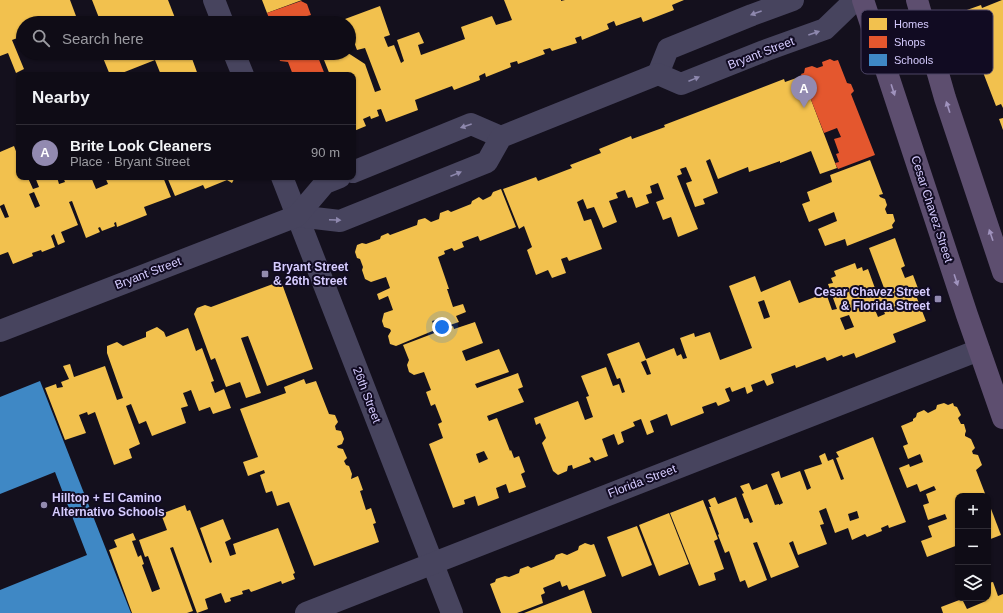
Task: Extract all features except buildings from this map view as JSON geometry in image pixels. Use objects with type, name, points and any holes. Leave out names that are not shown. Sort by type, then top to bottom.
[{"type":"main road","name":"Cesar Chavez Street","points":[[863,0],[866,10]]},
{"type":"main road","points":[[917,0],[920,10]]},
{"type":"main road","name":"Cesar Chavez Street","points":[[888,74],[1003,418]]},
{"type":"main road","points":[[938,74],[1003,272]]},
{"type":"street","points":[[214,0],[220,16]]},
{"type":"street","points":[[356,171],[471,124],[502,137],[658,74],[668,49],[793,0]]},
{"type":"street","name":"Bryant Street","points":[[658,74],[681,84],[764,51],[825,29],[855,0]]},
{"type":"street","points":[[237,60],[242,72]]},
{"type":"street","name":"Bryant Street","points":[[0,331],[296,216],[340,221],[487,162],[502,137]]},
{"type":"street","name":"26th Street","points":[[283,180],[452,613]]},
{"type":"street","name":"Bryant Street","points":[[296,216],[324,183],[332,180]]},
{"type":"street","name":"Florida Street","points":[[306,613],[979,350]]},
{"type":"place","name":"Brite Look Cleaners","points":[[804,108]]},
{"type":"place","name":"Bryant Street & 26th Street","points":[[265,274]]},
{"type":"place","name":"Cesar Chavez Street & Florida Street","points":[[938,299]]},
{"type":"place","name":"Hilltop + El Camino Alternativo Schools","points":[[44,505]]}]
